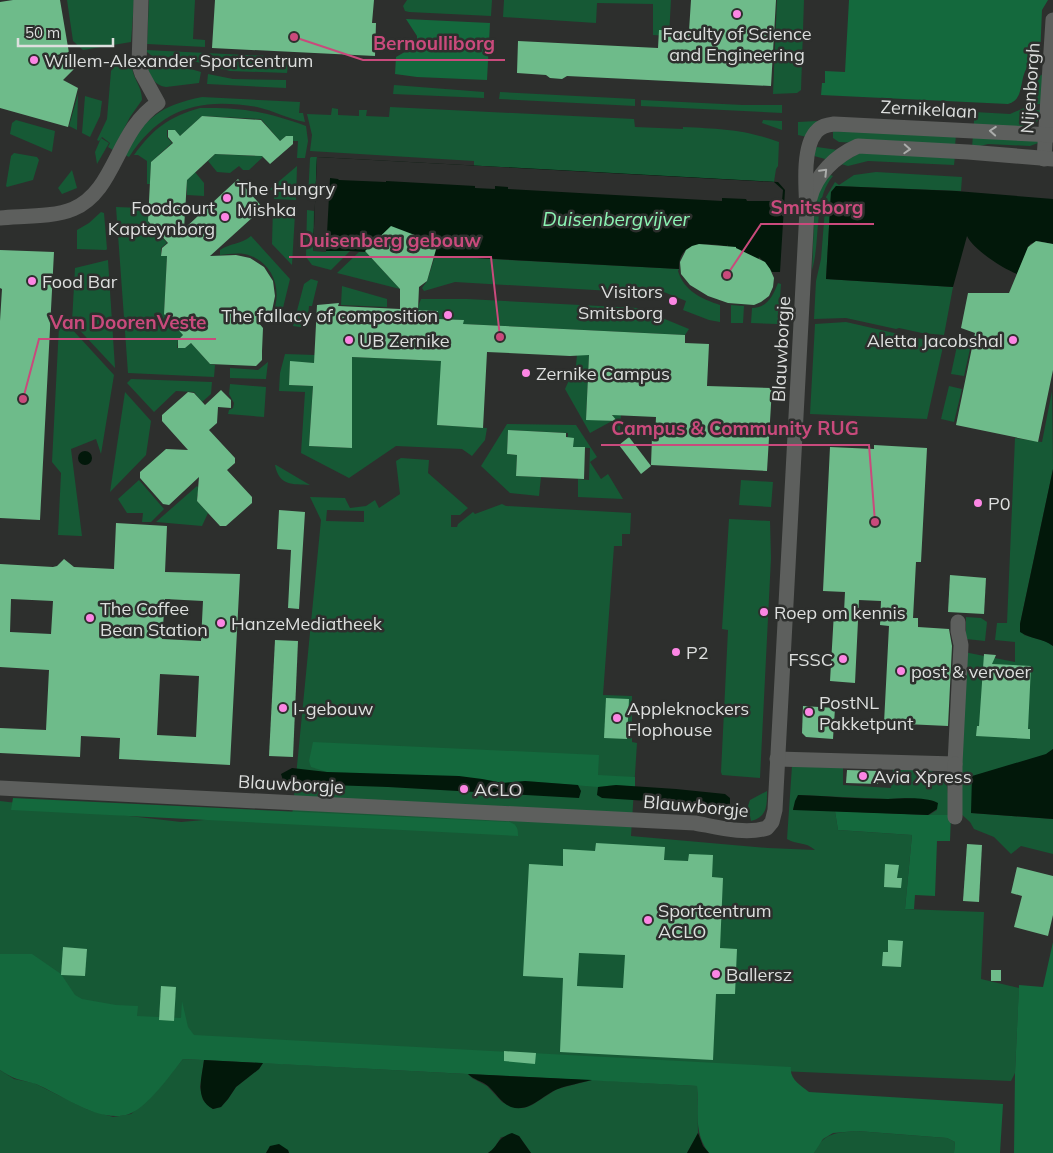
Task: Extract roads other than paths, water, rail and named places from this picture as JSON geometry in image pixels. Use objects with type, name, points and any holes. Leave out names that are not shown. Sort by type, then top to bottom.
[{"type":"street","points":[[0,218],[68,211],[84,202],[101,186],[134,126],[142,116],[158,103],[146,83],[139,65],[141,0]]},
{"type":"street","name":"Nijenborgh","points":[[1048,159],[1053,20]]},
{"type":"street","name":"Zernikelaan","points":[[810,142],[820,128],[834,124],[1050,134]]},
{"type":"street","name":"Blauwborgje","points":[[0,788],[685,822],[721,828],[758,830],[767,828],[772,822],[775,810],[807,210],[806,180],[810,142]]},
{"type":"street","name":"Blauwborgje","points":[[807,210],[815,183],[821,175],[842,155],[858,146],[968,152],[1048,159]]},
{"type":"street","points":[[955,817],[954,764],[961,645],[958,622]]},
{"type":"street","points":[[777,759],[954,764]]},
{"type":"water","name":"Duisenbergvijver","points":[[317,157],[778,182],[785,190],[780,272],[772,272],[759,257],[758,260],[736,249],[736,246],[735,248],[728,248],[727,244],[727,246],[702,244],[688,248],[680,260],[679,269],[350,251],[313,251]]},
{"type":"water","points":[[836,186],[956,191],[1053,199],[1053,244],[1038,241],[1030,244],[1017,274],[989,258],[967,236],[953,287],[826,279],[831,192]]},
{"type":"water","points":[[82,451],[88,451],[92,458],[88,465],[82,465],[78,461],[78,455]]},
{"type":"water","points":[[1053,469],[1053,646],[1020,632],[1020,624]]},
{"type":"water","points":[[1053,749],[1053,819],[971,813],[972,776],[1046,754]]},
{"type":"water","points":[[292,768],[327,772],[459,776],[503,783],[525,781],[578,785],[581,791],[579,798],[301,784],[283,780],[281,774]]},
{"type":"water","points":[[616,785],[725,794],[730,798],[730,804],[724,806],[602,798],[597,795],[598,787]]},
{"type":"water","points":[[798,795],[920,799],[938,803],[937,809],[928,815],[793,810]]},
{"type":"water","points":[[204,1060],[263,1063],[259,1069],[236,1087],[221,1107],[213,1109],[203,1100],[201,1094]]},
{"type":"water","points":[[468,1074],[592,1080],[558,1089],[530,1106],[518,1108],[507,1105],[488,1086]]},
{"type":"water","points":[[512,1133],[519,1136],[531,1153],[488,1153],[500,1140]]},
{"type":"water","points":[[698,1133],[703,1146],[709,1153],[687,1153]]},
{"type":"water","points":[[279,1144],[288,1150],[289,1153],[266,1153],[270,1146]]},
{"type":"place","name":"Faculty of Science and Engineering","points":[[737,14]]},
{"type":"place","name":"Bernoulliborg","points":[[294,37]]},
{"type":"place","name":"Willem-Alexander Sportcentrum","points":[[34,60]]},
{"type":"place","name":"The Hungry Mishka","points":[[227,198]]},
{"type":"place","name":"Foodcourt Kapteynborg","points":[[225,217]]},
{"type":"place","name":"Smitsborg","points":[[727,275]]},
{"type":"place","name":"Food Bar","points":[[32,281]]},
{"type":"place","name":"Visitors Smitsborg","points":[[673,301]]},
{"type":"place","name":"The fallacy of composition","points":[[448,315]]},
{"type":"place","name":"Duisenberg gebouw","points":[[500,337]]},
{"type":"place","name":"UB Zernike","points":[[349,340]]},
{"type":"place","name":"Aletta Jacobshal","points":[[1013,340]]},
{"type":"place","name":"Zernike Campus","points":[[526,373]]},
{"type":"place","name":"Van DoorenVeste","points":[[23,399]]},
{"type":"place","name":"P0","points":[[978,503]]},
{"type":"place","name":"Campus & Community RUG","points":[[875,522]]},
{"type":"place","name":"Roep om kennis","points":[[764,612]]},
{"type":"place","name":"The Coffee Bean Station","points":[[90,618]]},
{"type":"place","name":"HanzeMediatheek","points":[[221,623]]},
{"type":"place","name":"P2","points":[[676,652]]},
{"type":"place","name":"FSSC","points":[[843,659]]},
{"type":"place","name":"post & vervoer","points":[[901,671]]},
{"type":"place","name":"I-gebouw","points":[[283,708]]},
{"type":"place","name":"PostNL Pakketpunt","points":[[809,712]]},
{"type":"place","name":"Appleknockers Flophouse","points":[[617,718]]},
{"type":"place","name":"Avia Xpress","points":[[863,776]]},
{"type":"place","name":"ACLO","points":[[464,789]]},
{"type":"place","name":"Sportcentrum ACLO","points":[[648,920]]},
{"type":"place","name":"Ballersz","points":[[716,974]]}]
